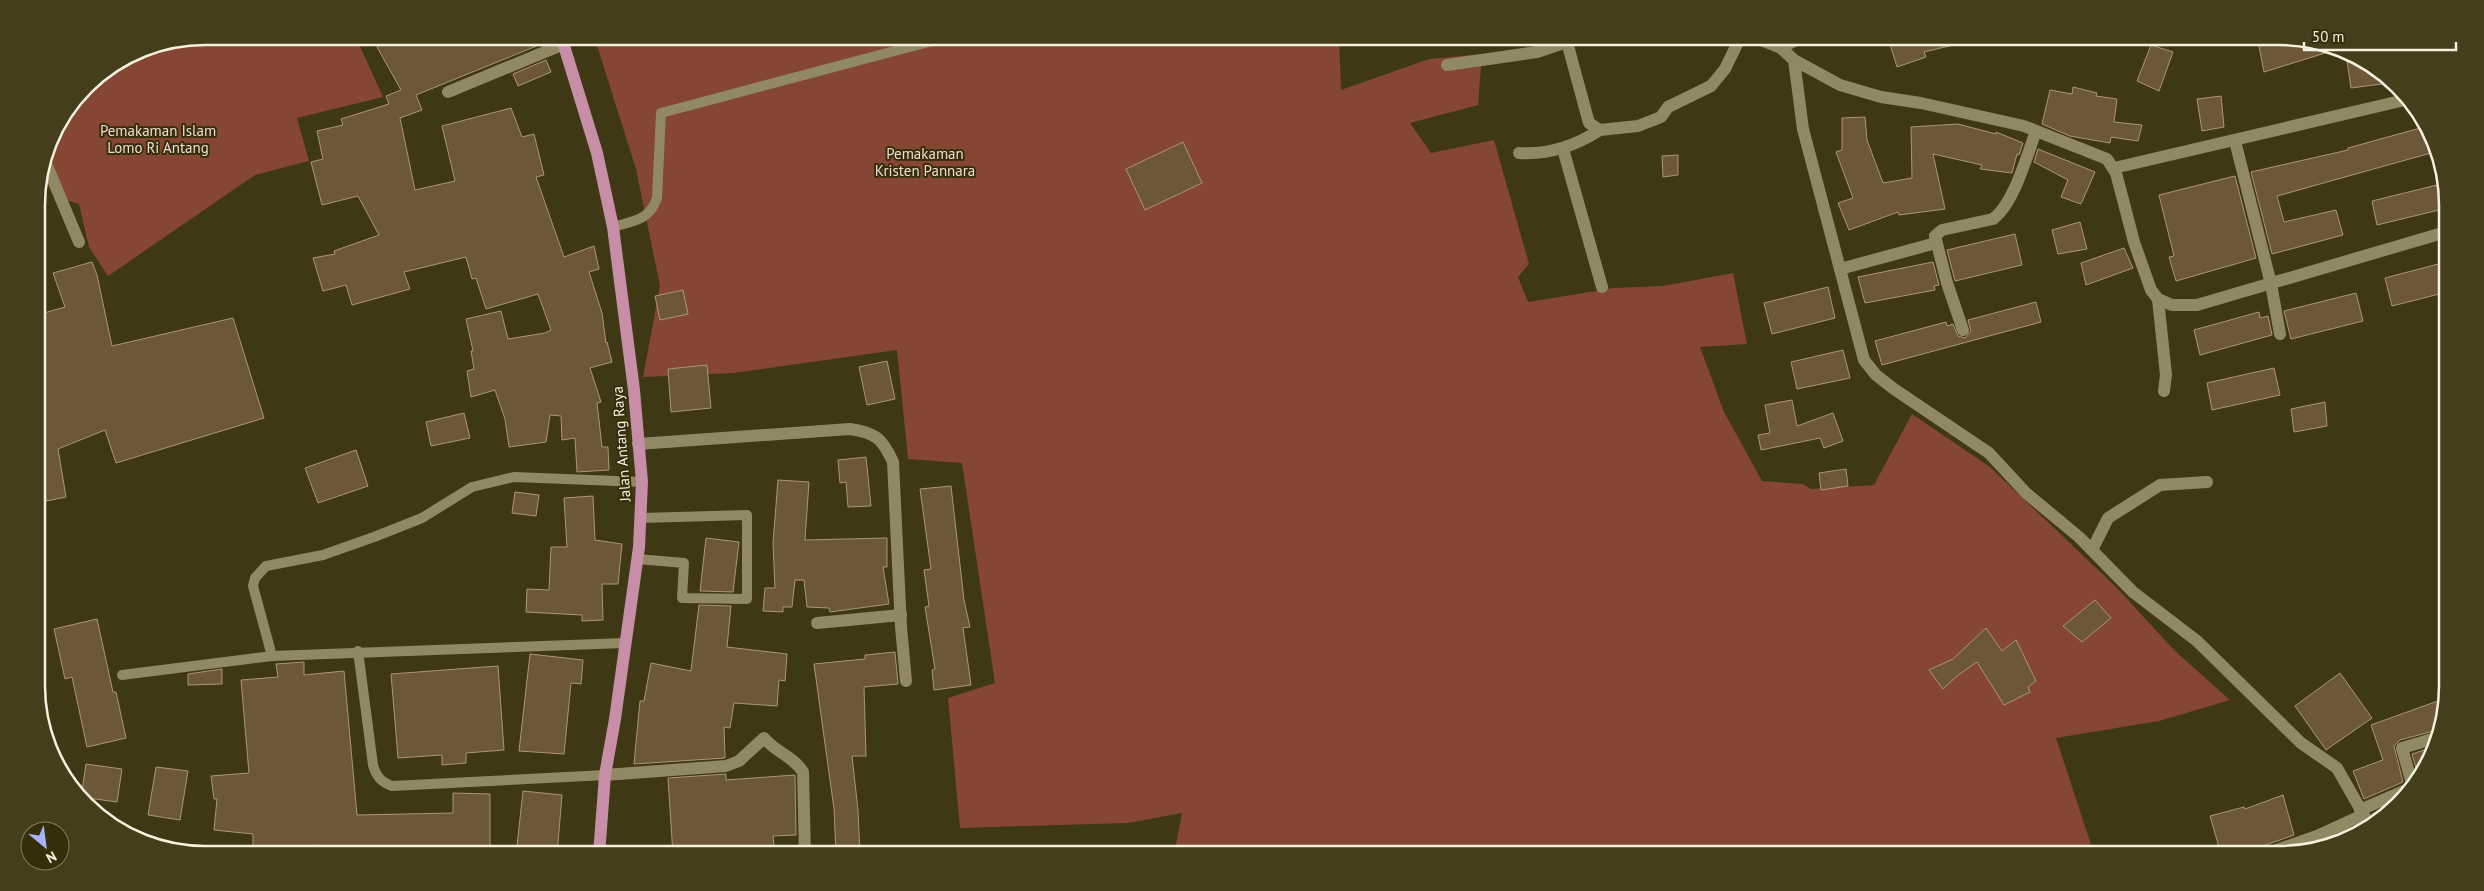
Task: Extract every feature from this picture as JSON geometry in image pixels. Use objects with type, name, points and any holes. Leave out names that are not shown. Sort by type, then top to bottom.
[{"type":"main road","name":"Jalan Antang Raya","points":[[565,45],[598,154],[613,227],[634,390],[642,482],[642,518],[638,559],[605,775],[600,846]]},
{"type":"street","points":[[448,92],[552,45]]},
{"type":"street","points":[[1447,65],[1537,52],[1553,45]]},
{"type":"street","points":[[1569,45],[1589,123],[1600,130]]},
{"type":"street","points":[[1519,153],[1532,154],[1563,149],[1586,139],[1600,130],[1638,126],[1661,117],[1668,107],[1711,86],[1725,69],[1737,45]]},
{"type":"street","points":[[1773,45],[1780,48],[1794,60],[1840,85],[1881,97],[2024,126],[2107,159],[2114,168],[2146,277],[2158,299],[2166,375],[2164,391]]},
{"type":"street","points":[[1780,48],[1786,45]]},
{"type":"street","points":[[1794,60],[1803,129],[1864,360],[1876,375],[1989,453],[2026,493],[2092,550],[2133,592],[2198,641],[2301,743],[2336,768],[2364,817]]},
{"type":"street","points":[[2114,168],[2400,101]]},
{"type":"street","points":[[1963,330],[1935,236],[1942,230],[1993,219],[1999,215],[2014,189],[2036,131]]},
{"type":"street","points":[[2235,141],[2271,284],[2280,334]]},
{"type":"street","points":[[1563,149],[1602,287]]},
{"type":"street","points":[[49,169],[79,242]]},
{"type":"street","points":[[2158,299],[2172,305],[2197,305],[2439,234]]},
{"type":"street","points":[[1840,269],[1936,243]]},
{"type":"street","points":[[638,444],[850,428],[867,431],[880,438],[893,462],[906,681]]},
{"type":"street","points":[[2092,550],[2108,518],[2160,485],[2208,482]]},
{"type":"street","points":[[817,623],[901,615]]},
{"type":"street","points":[[605,775],[726,766],[739,762],[764,738],[769,744],[795,761],[803,772],[805,846]]},
{"type":"street","points":[[2410,777],[2402,748],[2429,740]]},
{"type":"street","points":[[2288,846],[2364,817],[2389,802]]},
{"type":"lane","points":[[613,227],[641,219],[650,214],[654,208],[657,198],[660,113],[917,45]]},
{"type":"lane","points":[[272,656],[253,586],[255,578],[266,566],[323,555],[374,537],[422,518],[472,487],[514,477],[642,482]]},
{"type":"lane","points":[[638,559],[684,563],[682,598],[747,599],[747,516],[642,518]]},
{"type":"lane","points":[[122,675],[272,656],[358,651],[625,643]]},
{"type":"lane","points":[[358,651],[373,765],[376,775],[385,784],[392,786],[605,775]]},
{"type":"green space","name":"Pemakaman Islam Lomo Ri Antang","points":[[195,45],[359,45],[383,97],[297,118],[309,161],[255,175],[108,276],[89,247],[79,204],[57,197],[49,170],[57,144],[66,125],[92,92],[108,78],[144,57],[174,48]]},
{"type":"green space","name":"Pemakaman Kristen Pannara","points":[[597,45],[1339,45],[1341,90],[1429,59],[1482,54],[1478,105],[1410,123],[1431,153],[1494,140],[1529,264],[1518,277],[1528,302],[1614,288],[1663,286],[1733,273],[1747,344],[1700,347],[1724,412],[1762,481],[1803,484],[1811,489],[1874,485],[1912,414],[1990,467],[2116,587],[2175,651],[2230,700],[2159,721],[2056,738],[2091,846],[1176,846],[1182,813],[1128,823],[960,828],[948,698],[995,683],[962,463],[908,459],[897,350],[734,373],[643,377],[660,286],[636,169]]},
{"type":"building","points":[[379,45],[539,45],[416,95],[422,110],[400,118],[415,190],[455,181],[442,126],[511,108],[522,137],[534,134],[544,175],[536,177],[564,257],[594,246],[599,269],[589,272],[602,313],[606,343],[612,362],[590,368],[601,402],[597,403],[602,447],[608,447],[609,470],[577,472],[575,438],[562,440],[561,416],[550,415],[546,442],[509,447],[505,419],[495,390],[471,397],[467,371],[474,369],[471,351],[473,351],[466,319],[501,311],[508,339],[545,333],[551,330],[538,294],[486,309],[476,278],[472,279],[466,257],[404,272],[410,289],[352,305],[346,285],[323,291],[313,258],[335,254],[334,251],[379,235],[358,196],[322,205],[311,162],[323,159],[317,131],[343,125],[341,119],[389,104],[386,96],[401,90],[377,47]]},
{"type":"building","points":[[1890,45],[1954,45],[1924,52],[1926,57],[1897,67]]},
{"type":"building","points":[[2151,45],[2173,52],[2159,91],[2137,81]]},
{"type":"building","points":[[2259,45],[2300,46],[2326,53],[2264,72]]},
{"type":"building","points":[[546,60],[551,72],[518,86],[513,74]]},
{"type":"building","points":[[2347,61],[2368,72],[2383,84],[2351,88]]},
{"type":"building","points":[[2073,87],[2097,93],[2096,96],[2117,99],[2114,122],[2142,125],[2138,141],[2111,137],[2110,143],[2070,136],[2042,124],[2050,90],[2072,94]]},
{"type":"building","points":[[2221,96],[2224,127],[2202,131],[2197,99]]},
{"type":"building","points":[[1865,117],[1867,140],[1883,183],[1912,178],[1911,127],[1958,124],[1996,134],[1996,132],[2023,143],[2019,155],[2017,154],[2012,173],[1980,169],[1982,165],[1933,154],[1945,209],[1899,215],[1898,212],[1849,230],[1838,203],[1853,198],[1836,152],[1842,150],[1842,118]]},
{"type":"building","points":[[2420,128],[2430,153],[2277,196],[2284,222],[2336,210],[2343,235],[2272,254],[2251,172],[2348,150],[2348,148]]},
{"type":"building","points":[[1183,142],[1202,183],[1145,210],[1126,169]]},
{"type":"building","points":[[2038,149],[2095,172],[2081,204],[2061,197],[2068,180],[2034,162]]},
{"type":"building","points":[[1678,155],[1678,175],[1663,177],[1662,156]]},
{"type":"building","points":[[2235,176],[2256,258],[2176,281],[2169,257],[2174,256],[2159,195]]},
{"type":"building","points":[[2437,185],[2439,210],[2377,225],[2372,201]]},
{"type":"building","points":[[2080,222],[2087,249],[2058,254],[2052,230]]},
{"type":"building","points":[[2015,234],[2022,265],[1955,281],[1947,250]]},
{"type":"building","points":[[2124,248],[2133,268],[2086,285],[2081,263]]},
{"type":"building","points":[[92,262],[97,275],[112,346],[233,318],[264,418],[116,463],[105,430],[58,449],[66,497],[46,501],[45,313],[65,307],[53,273]]},
{"type":"building","points":[[1933,262],[1939,285],[1934,286],[1935,290],[1865,303],[1858,277]]},
{"type":"building","points":[[2439,264],[2439,294],[2392,306],[2385,278]]},
{"type":"building","points":[[1828,287],[1835,318],[1772,334],[1764,303]]},
{"type":"building","points":[[683,290],[688,314],[660,320],[655,296]]},
{"type":"building","points":[[2356,293],[2363,321],[2291,339],[2284,311]]},
{"type":"building","points":[[2036,302],[2041,322],[1882,365],[1875,341],[1946,322],[1947,326],[1953,324],[1958,336],[1965,338],[1971,331],[1968,320]]},
{"type":"building","points":[[2259,312],[2260,318],[2268,316],[2272,335],[2200,355],[2194,330]]},
{"type":"building","points":[[1843,350],[1850,378],[1797,389],[1791,362]]},
{"type":"building","points":[[887,361],[895,399],[867,405],[859,367]]},
{"type":"building","points":[[707,365],[711,408],[671,412],[668,369]]},
{"type":"building","points":[[2274,368],[2280,395],[2212,410],[2207,383]]},
{"type":"building","points":[[1792,400],[1797,426],[1833,413],[1843,441],[1824,448],[1820,438],[1761,450],[1758,435],[1770,433],[1765,405]]},
{"type":"building","points":[[2325,402],[2327,426],[2294,432],[2291,409]]},
{"type":"building","points":[[464,413],[470,438],[431,446],[426,422]]},
{"type":"building","points":[[356,450],[368,486],[318,503],[305,468]]},
{"type":"building","points":[[866,457],[871,506],[848,507],[846,482],[840,483],[838,460]]},
{"type":"building","points":[[1846,469],[1848,486],[1821,490],[1819,473]]},
{"type":"building","points":[[778,480],[809,482],[805,540],[887,538],[887,567],[883,567],[889,604],[830,612],[829,608],[807,607],[804,580],[795,580],[792,607],[783,607],[783,612],[763,611],[765,588],[775,588],[773,543]]},
{"type":"building","points":[[951,486],[964,600],[970,627],[963,628],[971,685],[934,690],[932,670],[935,669],[925,607],[929,606],[924,570],[931,569],[920,489]]},
{"type":"building","points":[[515,492],[539,495],[536,516],[512,513]]},
{"type":"building","points":[[593,496],[595,540],[622,544],[618,584],[602,584],[603,620],[582,621],[582,615],[526,612],[527,589],[549,590],[551,547],[567,547],[564,498]]},
{"type":"building","points":[[706,538],[739,542],[733,592],[700,591]]},
{"type":"building","points":[[2095,600],[2111,618],[2082,642],[2063,626]]},
{"type":"building","points":[[699,605],[731,606],[727,647],[787,654],[785,681],[779,680],[777,706],[734,703],[730,728],[724,727],[725,758],[634,764],[640,701],[644,701],[651,663],[691,671]]},
{"type":"building","points":[[97,619],[113,692],[116,692],[126,738],[87,747],[72,677],[65,679],[54,629]]},
{"type":"building","points":[[1986,628],[2002,651],[2016,640],[2036,681],[2028,687],[2030,692],[2004,705],[1977,662],[1943,689],[1929,670],[1953,659]]},
{"type":"building","points":[[895,652],[898,684],[864,687],[866,756],[852,756],[860,846],[836,846],[834,809],[814,664],[865,659],[865,655]]},
{"type":"building","points":[[530,654],[583,660],[581,684],[571,683],[564,754],[519,751]]},
{"type":"building","points":[[304,662],[304,675],[344,671],[357,815],[453,813],[453,793],[490,794],[490,846],[253,846],[253,834],[214,830],[217,799],[214,799],[211,776],[249,773],[241,680],[278,677],[276,664]]},
{"type":"building","points":[[498,666],[504,750],[466,753],[466,763],[442,765],[442,755],[398,758],[391,674]]},
{"type":"building","points":[[222,669],[222,684],[188,685],[188,674]]},
{"type":"building","points":[[2340,673],[2372,718],[2326,750],[2295,706]]},
{"type":"building","points":[[2438,701],[2432,732],[2400,740],[2394,746],[2403,782],[2364,799],[2353,771],[2383,760],[2371,725]]},
{"type":"building","points":[[2425,750],[2416,769],[2412,754]]},
{"type":"building","points":[[86,764],[122,769],[117,802],[93,799],[82,788]]},
{"type":"building","points":[[156,767],[188,771],[180,820],[148,815]]},
{"type":"building","points":[[726,774],[726,780],[795,775],[796,835],[773,836],[774,846],[672,846],[668,778]]},
{"type":"building","points":[[523,791],[562,795],[558,846],[517,846]]},
{"type":"building","points":[[2283,795],[2294,835],[2263,846],[2219,846],[2210,816],[2244,807],[2245,809]]}]
